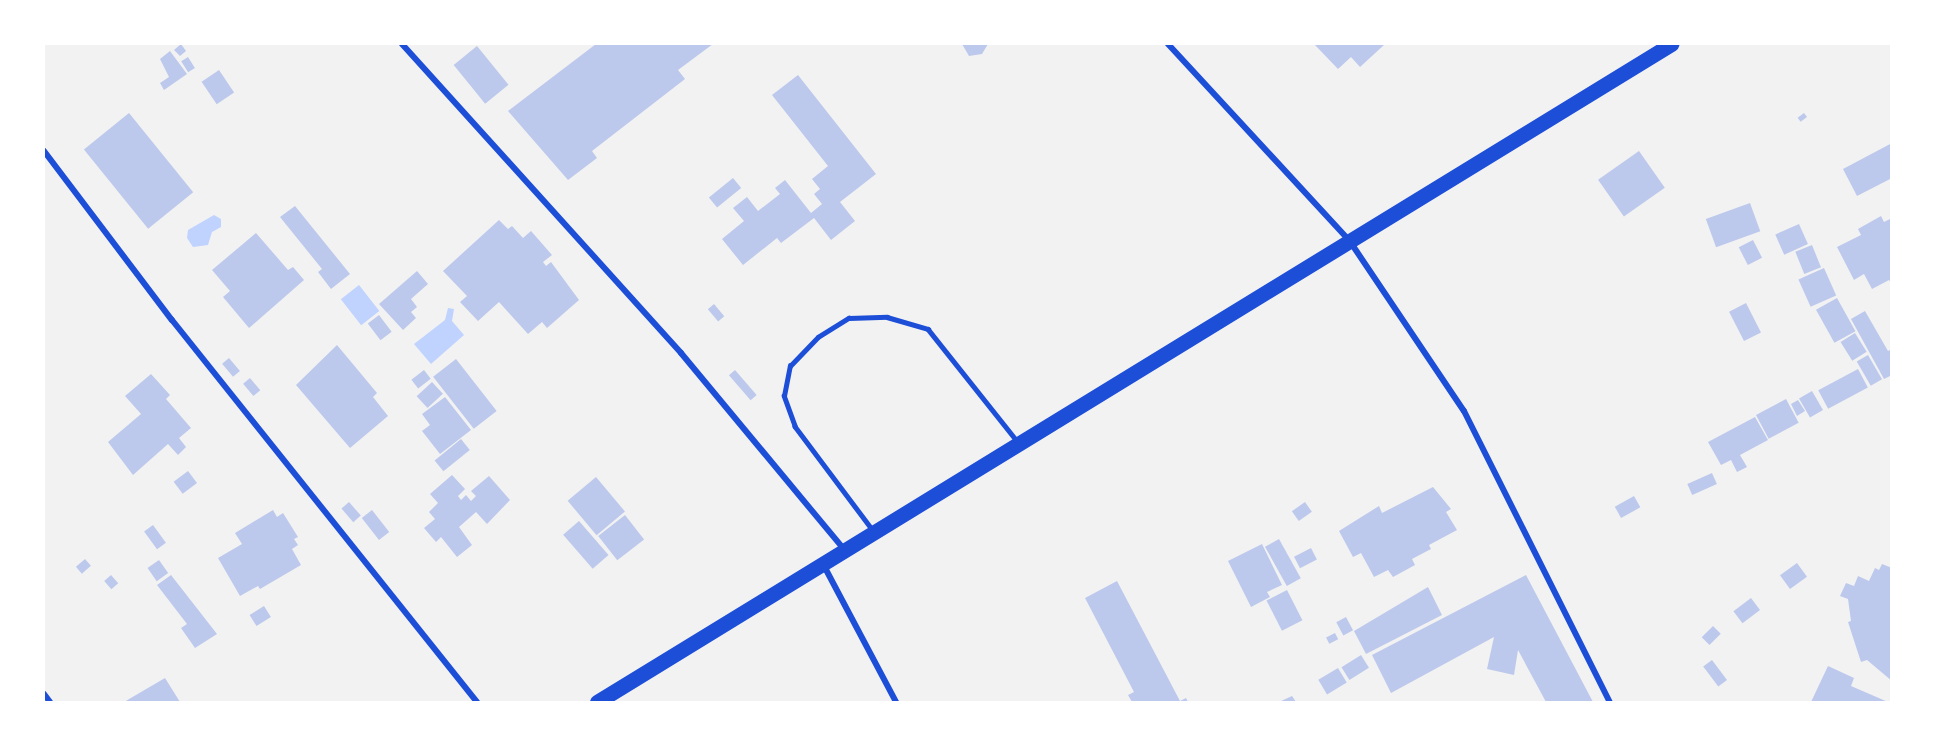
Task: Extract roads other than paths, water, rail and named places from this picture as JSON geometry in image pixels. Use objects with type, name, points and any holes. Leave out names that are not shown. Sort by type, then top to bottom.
[{"type":"main road","points":[[597,702],[1668,44]]},
{"type":"street","points":[[402,44],[681,353],[845,549]]},
{"type":"street","points":[[1168,44],[1349,240],[1464,411],[1610,702]]},
{"type":"street","points":[[44,151],[172,320],[477,702]]},
{"type":"street","points":[[823,563],[896,702]]},
{"type":"street","points":[[44,694],[50,702]]},
{"type":"lane","points":[[873,532],[795,427],[784,396],[790,366],[818,337],[849,318],[887,317],[928,329],[1019,444]]},
{"type":"water","points":[[214,215],[221,219],[221,227],[212,232],[208,245],[193,247],[187,238],[188,230]]},
{"type":"water","points":[[359,285],[379,311],[361,325],[341,299]]},
{"type":"water","points":[[448,308],[454,309],[452,321],[464,335],[431,364],[414,344],[445,320]]}]
